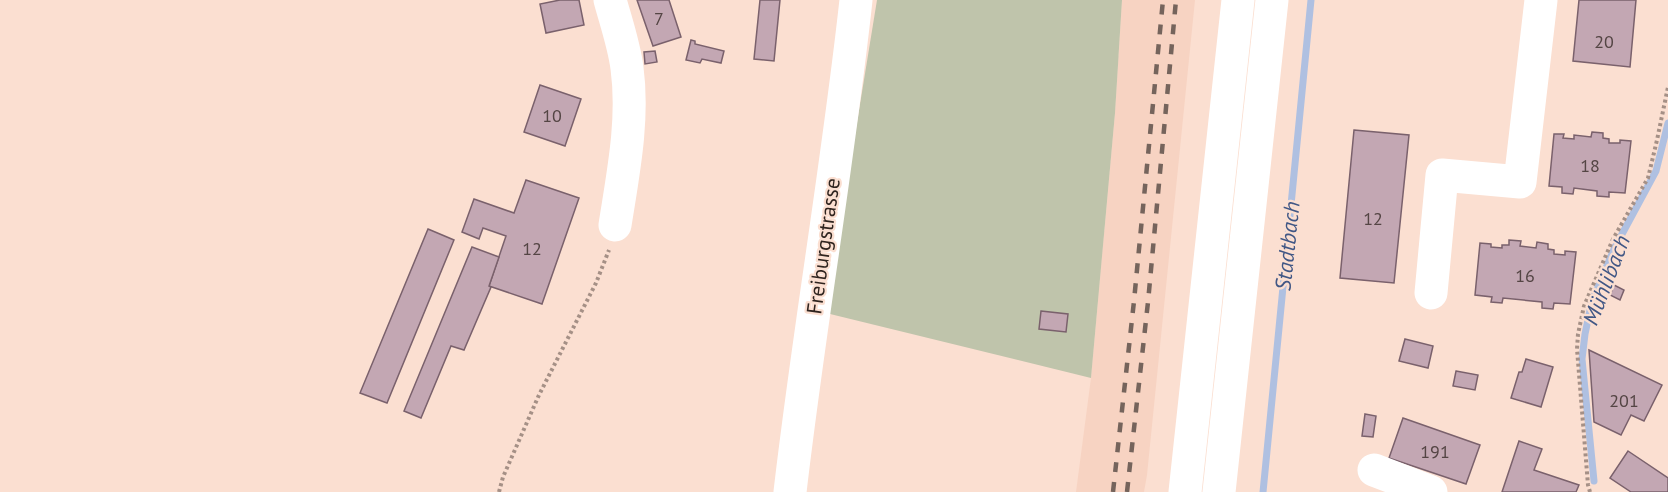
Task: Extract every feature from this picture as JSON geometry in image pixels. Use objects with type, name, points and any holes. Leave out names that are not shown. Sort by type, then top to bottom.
[{"type":"main road","points":[[609,0],[629,87],[628,130],[615,225]]},
{"type":"main road","name":"Freiburgstrasse","points":[[790,492],[806,356],[845,95],[856,0]]},
{"type":"main road","points":[[1185,492],[1238,0]]},
{"type":"main road","points":[[1219,492],[1272,0]]},
{"type":"main road","points":[[1431,293],[1442,175],[1520,182],[1541,0]]},
{"type":"main road","points":[[1374,470],[1431,492]]},
{"type":"path","points":[[1590,492],[1582,430],[1576,349],[1578,334],[1584,306],[1613,239],[1648,178],[1668,87]]},
{"type":"path","points":[[499,492],[539,395],[596,283],[610,247],[615,225]]},
{"type":"shaded area","points":[[1122,0],[1195,0],[1144,492],[1076,492],[1091,378],[1115,113]]},
{"type":"green space","points":[[877,0],[1122,0],[1115,113],[1091,378],[826,313]]},
{"type":"building","points":[[560,0],[579,0],[584,25],[546,33],[540,4]]},
{"type":"building","points":[[637,0],[669,0],[681,37],[653,46]]},
{"type":"building","points":[[760,0],[780,0],[774,61],[754,59]]},
{"type":"building","points":[[1579,0],[1636,0],[1630,67],[1573,61]]},
{"type":"building","points":[[691,40],[695,41],[695,44],[724,51],[721,63],[702,59],[700,63],[686,60]]},
{"type":"building","points":[[655,51],[657,62],[645,64],[644,52]]},
{"type":"building","points":[[540,85],[581,99],[565,146],[524,132]]},
{"type":"building","points":[[1354,130],[1409,135],[1394,283],[1340,278]]},
{"type":"building","points":[[1592,132],[1603,133],[1603,138],[1609,139],[1609,143],[1620,143],[1620,140],[1631,141],[1625,193],[1609,192],[1609,197],[1597,196],[1597,191],[1574,188],[1573,194],[1562,193],[1562,187],[1549,186],[1554,134],[1564,134],[1563,138],[1574,139],[1574,135],[1591,137]]},
{"type":"building","points":[[526,180],[579,198],[542,304],[489,286],[506,236],[483,228],[479,239],[462,232],[474,199],[514,213]]},
{"type":"building","points":[[428,229],[454,240],[387,403],[360,393]]},
{"type":"building","points":[[1509,240],[1521,241],[1520,246],[1536,248],[1537,242],[1548,244],[1548,249],[1554,250],[1554,254],[1565,255],[1565,251],[1576,252],[1570,304],[1554,303],[1553,309],[1542,308],[1542,302],[1503,298],[1502,303],[1491,302],[1492,297],[1475,295],[1480,243],[1502,248],[1502,245],[1509,245]]},
{"type":"building","points":[[472,247],[499,257],[489,286],[491,287],[464,350],[451,346],[421,418],[404,411]]},
{"type":"building","points":[[1614,285],[1624,290],[1620,300],[1610,295]]},
{"type":"building","points":[[1041,311],[1068,314],[1066,332],[1039,329]]},
{"type":"building","points":[[1405,339],[1433,346],[1428,368],[1399,361]]},
{"type":"building","points":[[1589,350],[1662,385],[1644,421],[1631,415],[1621,435],[1594,422]]},
{"type":"building","points":[[1526,359],[1553,367],[1541,407],[1511,398],[1519,372],[1522,372]]},
{"type":"building","points":[[1456,371],[1478,375],[1475,390],[1453,386]]},
{"type":"building","points":[[1365,414],[1376,416],[1373,437],[1362,436]]},
{"type":"building","points":[[1403,418],[1480,445],[1466,484],[1389,458]]},
{"type":"building","points":[[1519,441],[1542,449],[1534,470],[1579,485],[1576,492],[1502,492]]},
{"type":"building","points":[[1628,451],[1668,478],[1668,492],[1631,492],[1610,478]]},
{"type":"waterway","name":"Stadtbach","points":[[1263,492],[1311,0]]},
{"type":"waterway","name":"Mühlibach","points":[[1594,481],[1582,359],[1585,334],[1592,301],[1614,249],[1656,171],[1668,123]]},
{"type":"railway","points":[[1113,492],[1163,0]]},
{"type":"railway","points":[[1127,492],[1148,302],[1176,0]]}]
